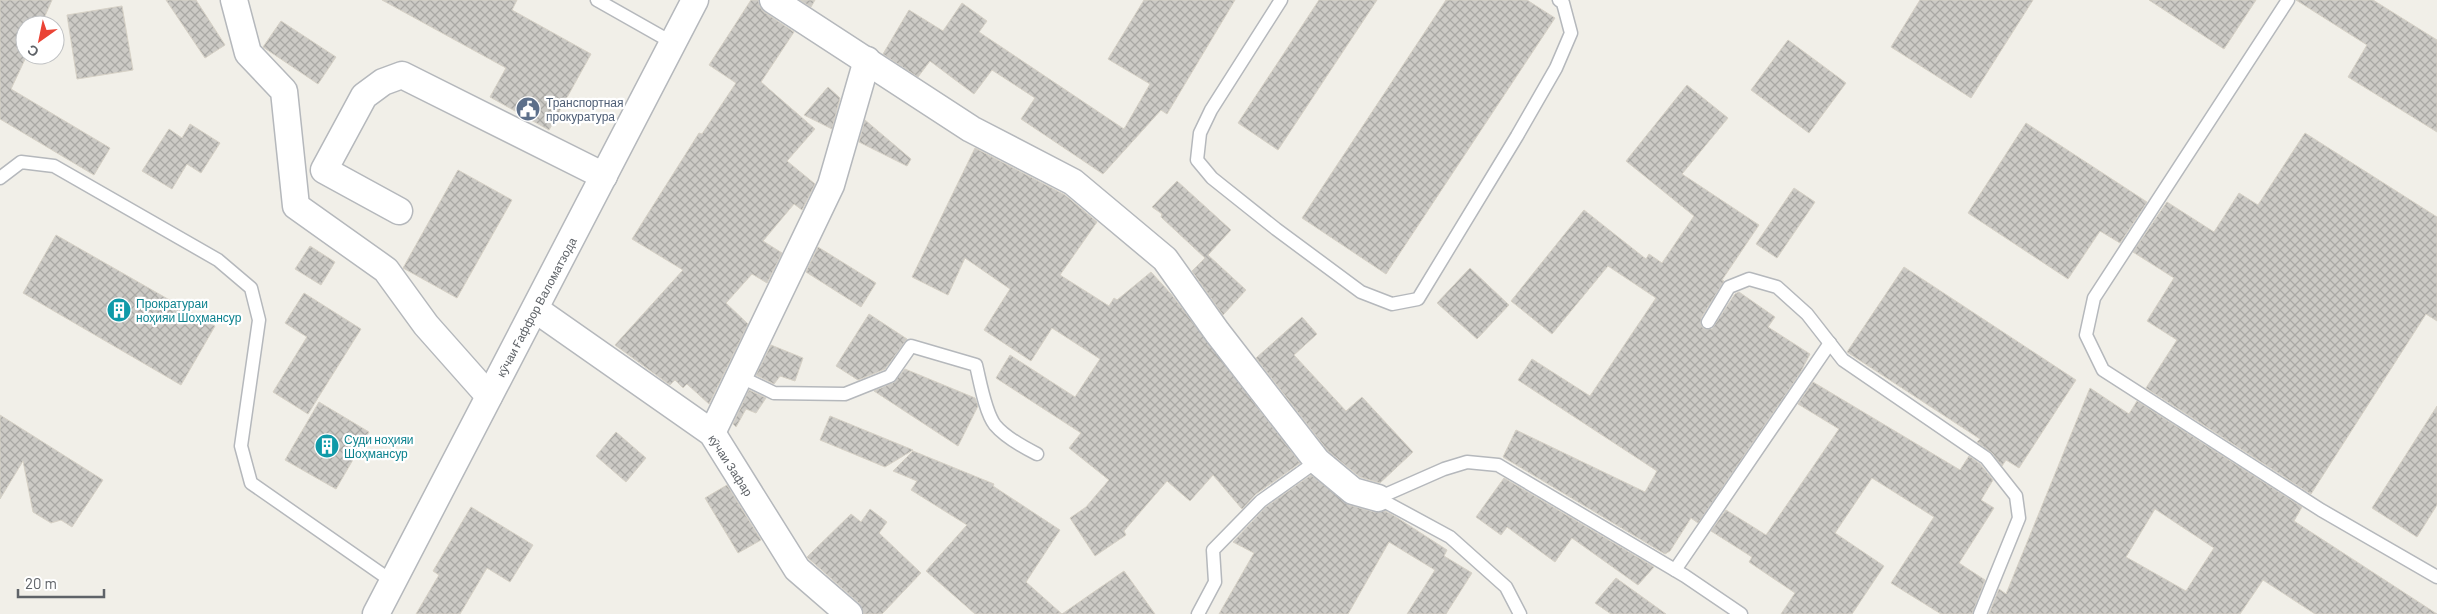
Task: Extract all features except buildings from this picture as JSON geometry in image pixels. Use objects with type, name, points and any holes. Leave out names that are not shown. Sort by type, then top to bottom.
[{"type":"street","points":[[234,0],[248,53],[284,91],[296,206],[386,270],[426,326],[489,396]]},
{"type":"street","name":"кӯчаи Ғаффор Валоматзода","points":[[376,614],[695,0]]},
{"type":"street","points":[[773,0],[971,129],[1074,182],[1165,259],[1217,332],[1317,461],[1353,491],[1378,498]]},
{"type":"street","points":[[712,433],[831,185],[867,60]]},
{"type":"street","points":[[398,210],[324,170],[364,96],[383,82],[402,75],[604,176]]},
{"type":"street","name":"кӯчаи Зафар","points":[[535,309],[712,433],[797,569],[850,614]]},
{"type":"lane","points":[[597,0],[615,4],[673,42]]},
{"type":"lane","points":[[1281,0],[1211,110],[1200,133],[1197,160],[1212,178],[1276,229],[1361,292],[1392,304],[1418,300],[1518,136],[1556,68],[1571,33],[1563,3],[1559,0]]},
{"type":"lane","points":[[2288,0],[2094,298],[2086,336],[2103,370],[2321,510],[2437,577]]},
{"type":"lane","points":[[0,178],[21,162],[54,166],[218,260],[251,288],[259,320],[241,446],[251,483],[393,582]]},
{"type":"lane","points":[[1708,322],[1729,287],[1749,278],[1778,287],[1807,314],[1843,360],[1862,375],[1986,458],[2016,496],[2019,518],[1980,614]]},
{"type":"lane","points":[[1676,570],[1830,343]]},
{"type":"lane","points":[[740,376],[774,392],[845,394],[890,376],[911,346],[976,365],[983,394],[995,424],[1021,446],[1037,454]]},
{"type":"lane","points":[[1198,614],[1215,582],[1213,550],[1261,500],[1317,461]]},
{"type":"lane","points":[[1378,498],[1444,468],[1467,462],[1498,465],[1676,570],[1741,614]]},
{"type":"lane","points":[[1378,498],[1450,537],[1506,587],[1520,614]]},
{"type":"place","name":"Транспортная прокуратура","points":[[528,109]]},
{"type":"place","name":"Прократураи ноҳияи Шоҳмансур","points":[[119,310]]},
{"type":"place","name":"Суди ноҳияи Шоҳмансур","points":[[327,446]]}]
